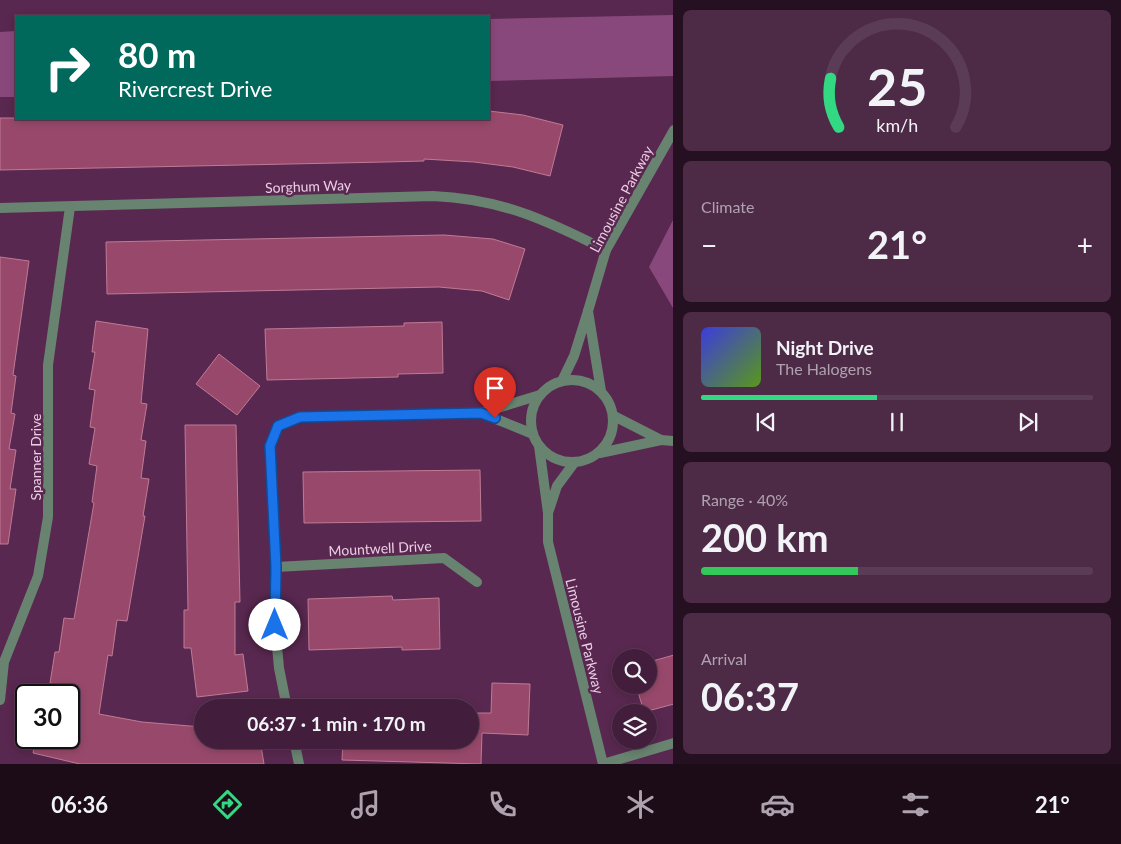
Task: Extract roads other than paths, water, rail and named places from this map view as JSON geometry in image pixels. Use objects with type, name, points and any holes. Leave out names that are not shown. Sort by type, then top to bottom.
[{"type":"street","name":"Limousine Parkway","points":[[562,381],[574,356],[606,250],[673,132]]},
{"type":"street","name":"Sorghum Way","points":[[0,208],[433,196],[467,198],[505,205],[550,222],[606,250]]},
{"type":"street","name":"Spanner Drive","points":[[0,700],[4,662],[38,576],[48,517],[48,366],[70,207]]},
{"type":"street","name":"Limousine Parkway","points":[[588,311],[601,391]]},
{"type":"street","points":[[600,453],[609,442],[614,429],[614,416],[610,402],[601,391],[590,383],[576,380],[562,381],[550,386],[540,395],[533,407],[530,420],[532,434],[548,456],[574,463],[588,460],[600,453],[661,440],[673,441]]},
{"type":"street","points":[[285,699],[279,668],[275,625],[276,567],[270,446],[278,426],[300,417],[481,413],[540,395]]},
{"type":"street","points":[[481,413],[532,434]]},
{"type":"street","points":[[614,416],[661,440]]},
{"type":"street","name":"Limousine Parkway","points":[[539,446],[548,513],[548,542],[603,764]]},
{"type":"street","name":"Limousine Parkway","points":[[548,513],[557,486],[574,463]]},
{"type":"street","name":"Mountwell Drive","points":[[276,567],[444,558],[477,582]]},
{"type":"street","points":[[603,764],[673,743]]},
{"type":"street","points":[[296,749],[299,764]]}]
